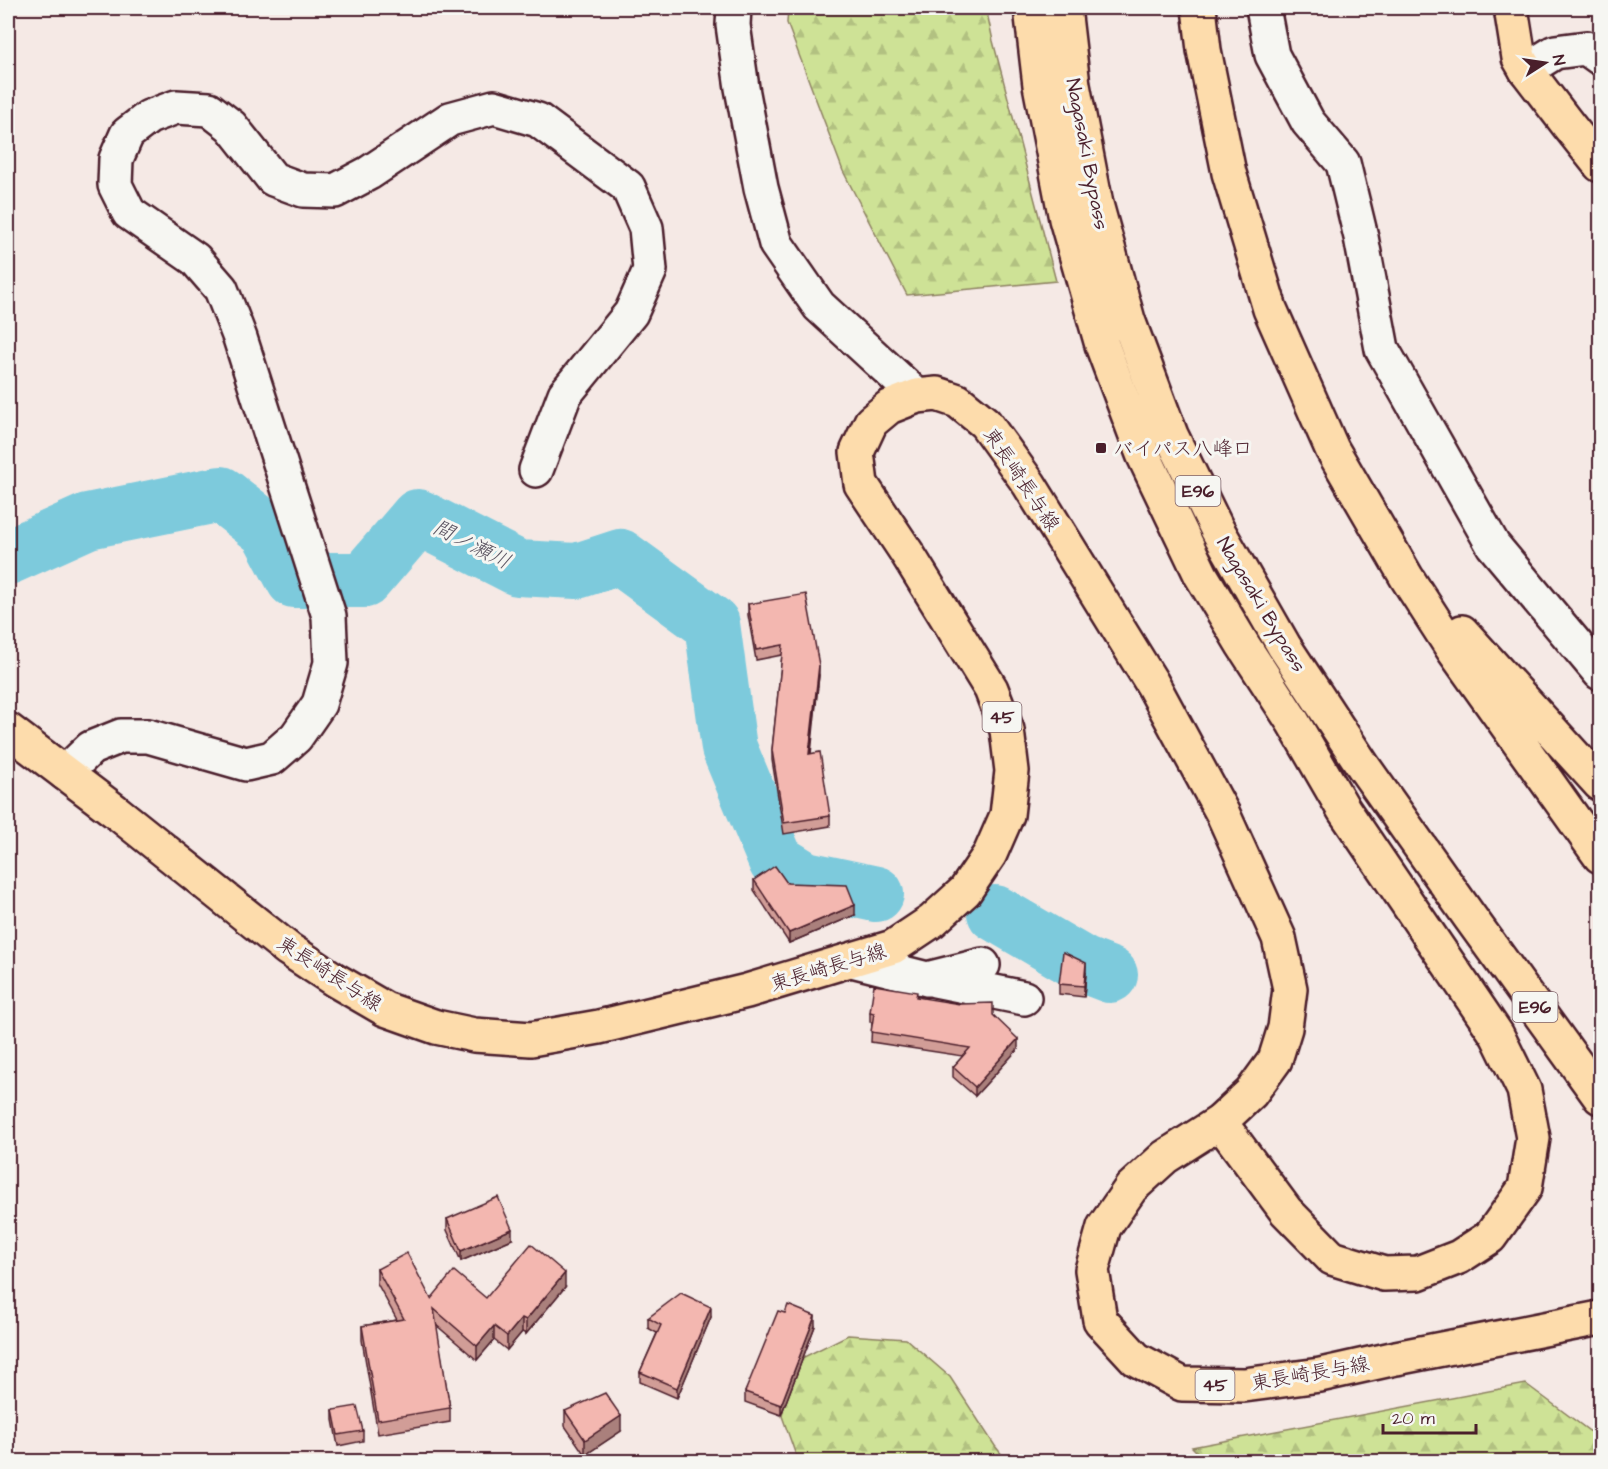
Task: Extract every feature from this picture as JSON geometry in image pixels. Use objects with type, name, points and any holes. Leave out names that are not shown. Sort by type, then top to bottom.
[{"type":"main road","points":[[1031,8],[1040,85],[1066,219],[1102,345],[1143,454],[1201,575],[1243,645],[1293,722],[1344,810],[1497,1035],[1524,1090],[1533,1138],[1525,1188],[1490,1237],[1459,1257],[1418,1273],[1384,1274],[1332,1258],[1286,1211],[1220,1122]]},
{"type":"main road","name":"Nagasaki Bypass","points":[[1064,8],[1073,84],[1096,204],[1128,320],[1172,435],[1217,529],[1284,646],[1363,766],[1468,916],[1600,1097]]},
{"type":"main road","points":[[1199,8],[1204,50],[1229,173],[1270,309],[1332,449],[1407,578],[1454,651],[1600,856]]},
{"type":"main road","points":[[1511,8],[1519,58],[1600,165]]},
{"type":"main road","name":"東長崎長与線","points":[[8,730],[115,811],[288,949],[385,1009],[436,1027],[474,1035],[531,1039],[599,1027],[747,991],[893,947],[932,921],[965,891],[990,854],[1007,815],[1012,771],[1007,730],[991,689],[907,553],[861,484],[857,452],[871,422],[889,407],[917,396],[937,394],[958,401],[985,423],[1029,484],[1152,683],[1223,814],[1279,938],[1290,988],[1285,1028],[1275,1060],[1251,1093],[1220,1122],[1165,1157],[1131,1188],[1104,1227],[1092,1270],[1100,1320],[1136,1359],[1182,1384],[1244,1385],[1320,1375],[1600,1318]]},
{"type":"main road","points":[[1407,578],[1451,619],[1600,784]]},
{"type":"main road","points":[[1293,722],[1468,916]]},
{"type":"street","points":[[734,8],[733,25],[742,88],[761,188],[776,244],[819,306],[917,396]]},
{"type":"street","points":[[1263,8],[1272,55],[1308,122],[1344,163],[1361,237],[1382,349],[1493,545],[1600,674]]},
{"type":"street","points":[[1526,70],[1555,52],[1586,48],[1600,58]]},
{"type":"street","points":[[66,774],[91,748],[121,736],[148,736],[246,765],[272,758],[296,737],[319,705],[332,663],[329,616],[240,338],[221,289],[195,259],[129,213],[115,185],[116,159],[127,134],[149,117],[176,107],[209,109],[231,126],[273,179],[303,190],[335,191],[369,173],[450,119],[494,107],[538,120],[628,187],[646,228],[650,270],[631,313],[565,394],[536,470]]},
{"type":"street","points":[[852,960],[927,979],[1024,998]]},
{"type":"street","points":[[927,979],[983,964]]},
{"type":"green space","points":[[788,8],[986,8],[1056,281],[907,295],[843,171],[787,23]]},
{"type":"green space","points":[[848,1335],[906,1339],[950,1377],[1007,1461],[798,1461],[782,1416],[792,1363]]},
{"type":"green space","points":[[1526,1384],[1600,1439],[1600,1461],[1207,1462],[1192,1447]]},
{"type":"building","points":[[806,594],[819,665],[809,754],[820,752],[830,816],[784,823],[772,750],[783,645],[756,650],[748,604]]},
{"type":"building","points":[[775,866],[787,883],[847,885],[855,905],[789,933],[754,880]]},
{"type":"building","points":[[1063,952],[1086,963],[1084,986],[1059,984]]},
{"type":"building","points":[[874,985],[917,992],[916,997],[960,1004],[993,1003],[993,1015],[1018,1039],[975,1087],[953,1067],[970,1048],[871,1032],[874,1013],[870,1012]]},
{"type":"building","points":[[498,1197],[512,1229],[461,1251],[447,1219]]},
{"type":"building","points":[[531,1244],[565,1273],[526,1320],[522,1318],[507,1336],[494,1326],[477,1346],[434,1309],[450,1408],[378,1420],[362,1326],[404,1319],[377,1269],[407,1253],[431,1299],[454,1271],[486,1298]]},
{"type":"building","points":[[681,1293],[711,1307],[677,1388],[640,1372],[661,1325],[648,1318]]},
{"type":"building","points":[[788,1305],[815,1316],[781,1405],[745,1392],[778,1311],[785,1313]]},
{"type":"building","points":[[605,1393],[621,1416],[585,1440],[565,1411]]},
{"type":"building","points":[[357,1406],[363,1431],[338,1435],[333,1410]]},
{"type":"waterway","name":"間ノ瀬川","points":[[8,557],[88,521],[221,494],[268,531],[294,580],[364,580],[418,517],[518,568],[577,571],[620,557],[712,624],[729,748],[776,861],[805,879],[876,894]]},
{"type":"waterway","name":"間ノ瀬川","points":[[995,913],[1084,965],[1110,975]]},
{"type":"place","name":"バイパス八峰口","points":[[1101,448]]}]
